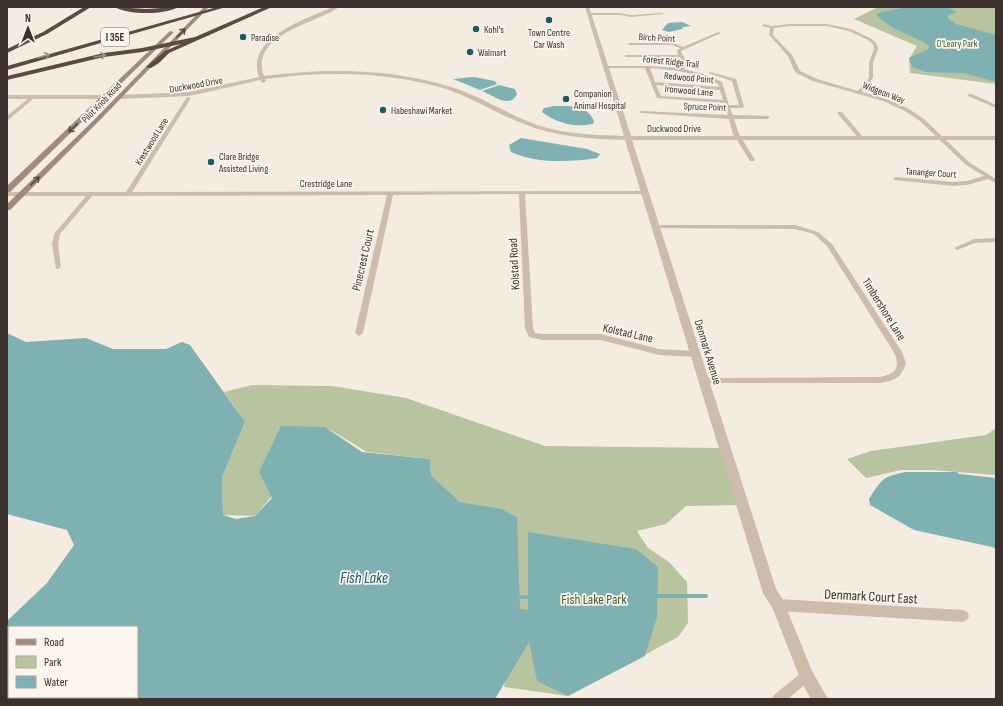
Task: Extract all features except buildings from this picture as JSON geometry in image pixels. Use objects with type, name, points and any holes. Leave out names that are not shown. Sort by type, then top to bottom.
[{"type":"highway","points":[[7,51],[45,33],[88,7]]},
{"type":"highway","points":[[118,7],[138,11],[175,7]]},
{"type":"highway","name":"I 35E","points":[[7,68],[223,7]]},
{"type":"highway","points":[[149,67],[157,62],[167,52],[269,7]]},
{"type":"highway","points":[[7,78],[104,55],[169,45],[209,36],[275,7]]},
{"type":"highway","points":[[159,17],[182,11]]},
{"type":"main road","points":[[180,24],[198,7]]},
{"type":"main road","name":"Pilot Knob Road","points":[[7,208],[118,99],[207,7]]},
{"type":"main road","name":"Pilot Knob Road","points":[[7,190],[175,29]]},
{"type":"main road","name":"Duckwood Drive","points":[[103,99],[118,99]]},
{"type":"street","points":[[262,80],[258,69],[259,60],[262,51],[270,42],[290,29],[337,7]]},
{"type":"street","name":"Denmark Avenue","points":[[587,7],[770,593],[778,605],[806,676],[820,699]]},
{"type":"street","points":[[589,14],[620,14],[631,16],[662,14]]},
{"type":"street","points":[[763,25],[772,27],[790,25],[826,25],[850,30],[868,39],[875,44],[876,49],[871,63],[871,78],[860,92]]},
{"type":"street","name":"Widgeon Way","points":[[772,27],[771,35],[790,56],[798,72],[815,80],[885,100],[907,110],[922,120],[968,164],[996,181]]},
{"type":"street","name":"Birch Point","points":[[685,65],[679,51],[719,33]]},
{"type":"street","name":"Birch Point","points":[[630,44],[673,44],[683,48]]},
{"type":"street","points":[[626,56],[680,56]]},
{"type":"street","points":[[681,70],[685,65],[734,80],[742,107],[726,104]]},
{"type":"street","name":"Forest Ridge Trail","points":[[605,66],[647,66],[702,74],[713,78],[720,83],[722,89]]},
{"type":"street","name":"Ironwood Lane","points":[[647,66],[659,97],[726,104]]},
{"type":"street","name":"Duckwood Drive","points":[[118,99],[164,97],[189,94],[262,80],[363,74],[402,77],[454,90],[518,120],[543,129],[584,137],[996,138]]},
{"type":"street","name":"Duckwood Drive","points":[[118,99],[163,100],[188,98],[262,80]]},
{"type":"street","name":"Redwood Point","points":[[654,83],[722,89]]},
{"type":"street","points":[[722,89],[736,134],[740,138],[752,160]]},
{"type":"street","points":[[970,95],[996,107]]},
{"type":"street","name":"Duckwood Drive","points":[[7,98],[103,99]]},
{"type":"street","name":"Duckwood Drive","points":[[7,98],[30,100],[103,99]]},
{"type":"street","name":"Krestwood Lane","points":[[128,194],[188,98]]},
{"type":"street","points":[[7,119],[30,100]]},
{"type":"street","name":"Spruce Point","points":[[641,112],[767,117]]},
{"type":"street","points":[[840,113],[861,138]]},
{"type":"street","name":"Tananger Court","points":[[896,179],[953,184],[967,183],[988,177]]},
{"type":"street","name":"Kolstad Road","points":[[522,192],[529,328],[532,335]]},
{"type":"street","name":"Crestridge Lane","points":[[7,194],[644,192]]},
{"type":"street","name":"Pinecrest Court","points":[[359,333],[390,193]]},
{"type":"street","points":[[58,267],[55,244],[57,234],[90,194]]},
{"type":"street","name":"Timbershore Lane","points":[[656,227],[795,227],[816,233],[830,245],[899,354],[902,363],[899,372],[891,378],[880,380],[704,381]]},
{"type":"street","points":[[957,248],[974,241],[996,240]]},
{"type":"street","name":"Kolstad Lane","points":[[532,335],[542,337],[601,337],[659,352],[695,354]]},
{"type":"street","name":"Denmark Court East","points":[[778,605],[963,616]]},
{"type":"street","points":[[778,699],[806,676]]},
{"type":"green space","name":"O'Leary Park","points":[[878,7],[996,7],[996,84],[910,73],[909,59],[917,46],[854,19]]},
{"type":"green space","name":"Fish Lake Park","points":[[252,385],[332,386],[406,398],[545,446],[719,448],[743,505],[686,506],[666,524],[637,531],[648,548],[669,562],[687,582],[688,623],[678,637],[568,696],[504,687],[520,609],[501,510],[460,502],[431,475],[430,459],[367,452],[329,429],[255,516],[223,515],[222,477],[245,422],[224,392]]},
{"type":"green space","points":[[996,428],[996,475],[931,470],[901,470],[866,478],[847,459],[871,451],[986,435]]},
{"type":"water","name":"O'Leary Park","points":[[907,7],[947,7],[957,12],[948,15],[948,18],[956,24],[996,35],[996,82],[964,73],[926,72],[912,67],[909,58],[927,50],[930,46],[894,28],[881,20],[876,14]]},
{"type":"water","points":[[682,22],[691,26],[669,32],[662,30],[668,23]]},
{"type":"water","points":[[474,77],[495,81],[497,84],[480,90],[453,79]]},
{"type":"water","points":[[499,85],[515,89],[517,94],[510,101],[506,101],[482,91]]},
{"type":"water","points":[[554,106],[571,106],[587,111],[594,121],[593,124],[566,124],[542,112],[544,108]]},
{"type":"water","points":[[521,138],[587,149],[600,154],[597,158],[565,161],[532,159],[511,152],[509,145]]},
{"type":"water","name":"Fish Lake","points":[[7,333],[26,342],[86,338],[113,349],[166,349],[182,342],[190,345],[245,422],[222,477],[223,515],[236,519],[255,516],[272,498],[259,472],[281,426],[325,427],[362,452],[430,459],[431,475],[460,502],[501,509],[517,517],[520,609],[528,610],[528,532],[636,549],[658,567],[657,617],[645,656],[568,696],[537,681],[529,642],[495,699],[7,699],[7,621],[47,583],[74,545],[67,530],[7,514]]},
{"type":"water","points":[[905,472],[957,472],[959,474],[996,478],[996,549],[914,530],[870,505],[869,499],[883,480],[887,477]]},
{"type":"waterway","points":[[654,596],[706,596]]},
{"type":"waterway","points":[[516,597],[531,597]]},
{"type":"place","name":"Town Centre Car Wash","points":[[549,20]]},
{"type":"place","name":"Kohl's","points":[[476,29]]},
{"type":"place","name":"Paradise","points":[[243,37]]},
{"type":"place","name":"Walmart","points":[[470,52]]},
{"type":"place","name":"Companion Animal Hospital","points":[[566,99]]},
{"type":"place","name":"Habeshawi Market","points":[[383,110]]},
{"type":"place","name":"Clare Bridge Assisted Living","points":[[211,162]]}]
